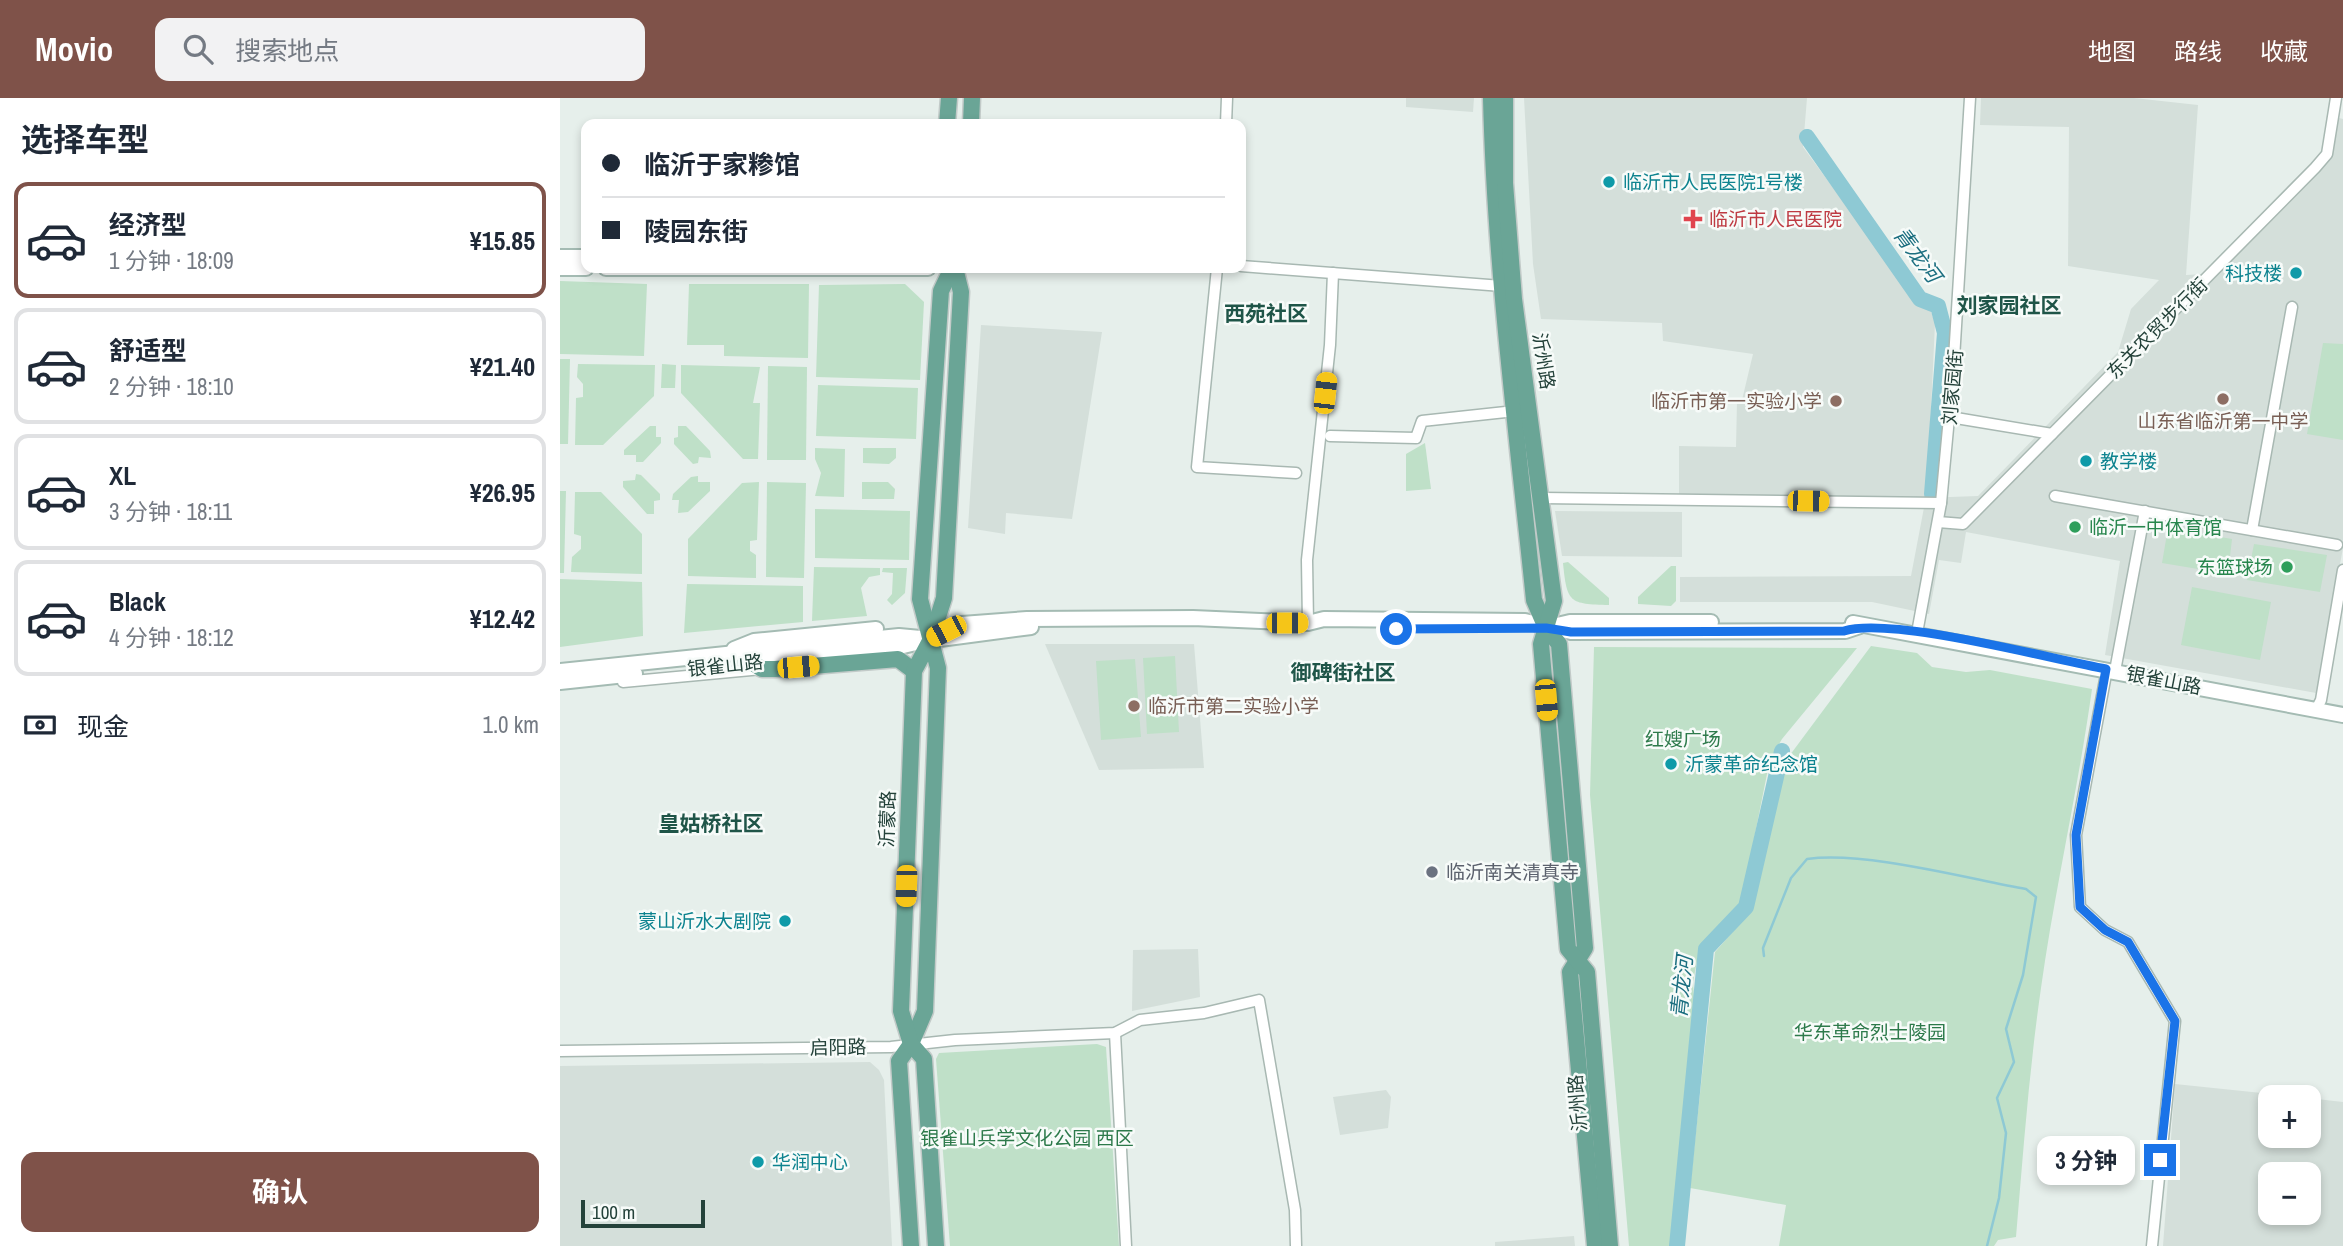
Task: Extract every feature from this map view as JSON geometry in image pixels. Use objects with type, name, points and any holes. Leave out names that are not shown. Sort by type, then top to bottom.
[{"type":"main road","points":[[947,119],[948,98]]},
{"type":"main road","points":[[971,119],[972,98]]},
{"type":"main road","name":"沂州路","points":[[1492,98],[1493,186],[1502,286],[1534,600],[1546,628]]},
{"type":"main road","name":"沂州路","points":[[1505,98],[1505,183],[1516,310],[1554,601],[1541,644],[1568,949],[1587,972],[1610,1246]]},
{"type":"main road","points":[[560,257],[581,257]]},
{"type":"main road","points":[[560,268],[581,268]]},
{"type":"main road","name":"沂蒙路","points":[[911,1246],[899,1060],[911,1044],[925,1011],[938,668],[920,599],[941,290],[950,273]]},
{"type":"main road","name":"沂蒙路","points":[[936,1246],[924,1059],[911,1044],[901,1011],[914,671],[931,639],[944,598],[961,292],[955,273]]},
{"type":"main road","name":"银雀山路","points":[[560,682],[757,665],[1029,627],[1193,627],[1245,623],[1308,623],[1324,619],[1525,621],[1571,632],[1844,631],[1860,626],[1917,633],[2343,715]]},
{"type":"main road","points":[[712,657],[754,641],[900,627],[931,639]]},
{"type":"main road","name":"银雀山路","points":[[560,671],[900,636],[931,639]]},
{"type":"main road","points":[[757,665],[891,658],[898,659],[914,671]]},
{"type":"main road","name":"沂州路","points":[[1577,961],[1570,972],[1595,1246]]},
{"type":"street","points":[[1226,119],[1227,98]]},
{"type":"street","name":"刘家园街","points":[[1917,633],[1941,503],[1950,417],[1970,98]]},
{"type":"street","name":"东关农贸步行街","points":[[1938,522],[1963,524],[2321,161],[2327,154],[2336,98]]},
{"type":"street","points":[[1246,266],[1502,286]]},
{"type":"street","points":[[1216,273],[1197,467],[1296,472]]},
{"type":"street","points":[[1308,623],[1307,560],[1330,345],[1334,274]]},
{"type":"street","points":[[2252,530],[2292,307]]},
{"type":"street","points":[[1330,436],[1416,438],[1422,421],[1515,411]]},
{"type":"street","points":[[1950,417],[2052,434]]},
{"type":"street","points":[[2055,496],[2337,545]]},
{"type":"street","points":[[1542,498],[1941,503]]},
{"type":"street","points":[[2145,511],[2074,852],[2080,907],[2105,930],[2128,942],[2175,1021],[2152,1246]]},
{"type":"street","points":[[2316,710],[2321,700],[2343,570]]},
{"type":"street","points":[[560,665],[724,649],[754,641]]},
{"type":"street","points":[[560,688],[757,665]]},
{"type":"street","points":[[1126,1246],[1115,1033],[1140,1020],[1204,1013],[1259,1000],[1295,1210],[1296,1246]]},
{"type":"street","name":"启阳路","points":[[560,1051],[911,1044],[1115,1033]]},
{"type":"shaded area","points":[[1406,98],[1474,98],[1473,112],[1406,107]]},
{"type":"shaded area","points":[[1524,98],[1807,98],[1803,147],[1918,303],[1930,309],[1935,323],[1927,496],[1950,497],[1978,496],[2118,352],[2131,309],[2159,280],[2068,266],[2069,127],[1980,125],[1981,98],[2134,98],[2198,105],[2186,275],[2203,274],[2323,150],[2327,115],[2343,119],[2343,548],[2316,693],[2105,655],[2120,561],[1966,532],[1961,563],[1939,560],[1929,614],[1872,602],[1680,602],[1680,577],[1911,576],[1926,497],[1679,494],[1679,446],[1736,447],[1737,402],[1742,400],[1753,354],[1663,341],[1662,323],[1541,319],[1533,264]]},
{"type":"shaded area","points":[[981,325],[1102,332],[1072,519],[1006,513],[1005,534],[968,528]]},
{"type":"shaded area","points":[[1555,511],[1682,512],[1682,557],[1562,556]]},
{"type":"shaded area","name":"临沂市第二实验小学","points":[[1045,644],[1194,644],[1204,768],[1099,770]]},
{"type":"shaded area","points":[[1198,949],[1200,997],[1132,1011],[1133,950]]},
{"type":"shaded area","points":[[870,1062],[879,1070],[884,1080],[892,1246],[560,1246],[560,1066]]},
{"type":"shaded area","points":[[2175,1084],[2258,1093],[2258,1148],[2321,1148],[2321,1099],[2343,1102],[2343,1246],[2163,1246]]},
{"type":"shaded area","points":[[1386,1090],[1391,1097],[1388,1128],[1340,1135],[1333,1097]]},
{"type":"shaded area","points":[[1574,1236],[1575,1246],[1495,1246],[1495,1242]]},
{"type":"green space","points":[[560,281],[647,284],[644,356],[560,354]]},
{"type":"green space","points":[[689,284],[809,284],[808,358],[724,356],[724,345],[687,345]]},
{"type":"green space","points":[[905,284],[924,302],[920,380],[816,377],[819,285]]},
{"type":"green space","points":[[2323,343],[2343,344],[2343,440],[2307,434]]},
{"type":"green space","points":[[560,359],[570,359],[568,444],[560,444]]},
{"type":"green space","points":[[578,364],[655,365],[654,396],[603,445],[575,445],[576,398],[583,397],[583,384],[577,377]]},
{"type":"green space","points":[[662,364],[676,365],[675,388],[661,388]]},
{"type":"green space","points":[[681,365],[760,367],[753,403],[760,403],[758,459],[743,459],[681,393]]},
{"type":"green space","points":[[768,366],[807,367],[806,460],[767,460]]},
{"type":"green space","points":[[818,385],[918,388],[916,439],[816,436]]},
{"type":"green space","points":[[650,426],[656,426],[656,437],[661,437],[661,443],[643,462],[636,462],[636,455],[624,455],[624,450]]},
{"type":"green space","points":[[678,426],[686,426],[710,451],[711,458],[699,457],[698,463],[693,464],[674,444],[674,438],[678,437]]},
{"type":"green space","points":[[1425,443],[1431,489],[1406,491],[1406,454]]},
{"type":"green space","points":[[815,448],[845,449],[844,497],[815,496],[821,473],[815,459]]},
{"type":"green space","points":[[863,448],[896,448],[896,458],[889,464],[863,463]]},
{"type":"green space","points":[[636,474],[641,475],[660,494],[660,500],[654,501],[654,514],[647,514],[623,487],[623,481],[635,480]]},
{"type":"green space","points":[[698,476],[698,482],[710,482],[710,491],[688,512],[678,513],[679,500],[672,500],[673,494],[691,477]]},
{"type":"green space","points":[[759,482],[757,540],[750,541],[750,551],[756,555],[756,578],[688,576],[688,539],[742,483]]},
{"type":"green space","points":[[767,482],[806,483],[804,578],[766,577]]},
{"type":"green space","points":[[862,482],[888,482],[895,489],[894,499],[862,499]]},
{"type":"green space","points":[[560,491],[566,491],[564,573],[560,573]]},
{"type":"green space","points":[[575,492],[601,492],[642,534],[642,574],[571,572],[572,557],[581,549],[581,536],[574,534]]},
{"type":"green space","points":[[815,509],[910,511],[909,560],[815,558]]},
{"type":"green space","points":[[2168,528],[2232,539],[2228,574],[2162,563]]},
{"type":"green space","name":"东篮球场","points":[[2254,544],[2327,555],[2320,592],[2247,580]]},
{"type":"green space","points":[[1568,562],[1609,598],[1609,605],[1586,604],[1572,599],[1564,576],[1563,563]]},
{"type":"green space","points":[[1671,566],[1676,566],[1676,601],[1671,606],[1638,604],[1638,597]]},
{"type":"green space","points":[[814,567],[880,568],[880,575],[869,577],[861,588],[867,616],[812,621]]},
{"type":"green space","points":[[883,568],[907,568],[905,593],[892,605],[887,600],[892,594],[893,573],[882,572]]},
{"type":"green space","points":[[560,579],[642,582],[643,636],[560,647]]},
{"type":"green space","points":[[687,584],[803,586],[803,622],[684,633]]},
{"type":"green space","points":[[2192,587],[2271,602],[2260,660],[2181,645]]},
{"type":"green space","name":"华东革命烈士陵园","points":[[1871,646],[1917,653],[1932,667],[1966,672],[1990,670],[2092,689],[2041,988],[2016,1237],[1998,1240],[1994,1246],[1779,1246],[1786,1205],[1690,1188],[1715,952],[1752,910],[1787,759]]},
{"type":"green space","name":"红嫂广场","points":[[1594,647],[1857,648],[1782,739],[1770,759],[1741,904],[1700,945],[1693,982],[1694,997],[1670,1246],[1629,1246],[1590,795]]},
{"type":"green space","points":[[1175,656],[1179,732],[1147,734],[1143,658]]},
{"type":"green space","points":[[1135,659],[1141,737],[1101,740],[1096,661]]},
{"type":"green space","name":"银雀山兵学文化公园 西区","points":[[1097,1044],[1106,1047],[1119,1246],[950,1246],[936,1059],[939,1053]]},
{"type":"waterway","name":"青龙河","points":[[1807,137],[1920,299],[1938,306],[1945,333],[1932,494]]},
{"type":"waterway","name":"青龙河","points":[[1677,1246],[1706,949],[1746,907],[1782,751]]},
{"type":"waterway","points":[[1764,956],[1763,948],[1791,878],[1807,859],[1886,862],[2026,889],[2036,897],[2023,975],[2006,1029],[2014,1062],[1997,1098],[2006,1133],[1999,1198],[1987,1246]]},
{"type":"place","name":"临沂市人民医院1号楼","points":[[1609,182]]},
{"type":"place","name":"临沂市人民医院","points":[[1693,219]]},
{"type":"place","name":"科技楼","points":[[2296,273]]},
{"type":"place","name":"山东省临沂第一中学","points":[[2223,399]]},
{"type":"place","name":"临沂市第一实验小学","points":[[1836,401]]},
{"type":"place","name":"教学楼","points":[[2086,461]]},
{"type":"place","name":"临沂一中体育馆","points":[[2075,527]]},
{"type":"place","name":"东篮球场","points":[[2287,567]]},
{"type":"place","name":"临沂市第二实验小学","points":[[1134,706]]},
{"type":"place","name":"沂蒙革命纪念馆","points":[[1671,764]]},
{"type":"place","name":"临沂南关清真寺","points":[[1432,872]]},
{"type":"place","name":"蒙山沂水大剧院","points":[[785,921]]},
{"type":"place","name":"华润中心","points":[[758,1162]]},
{"type":"district","name":"刘家园社区","points":[[2009,306]]},
{"type":"district","name":"西苑社区","points":[[1266,314]]},
{"type":"district","name":"御碑街社区","points":[[1343,673]]},
{"type":"district","name":"皇姑桥社区","points":[[711,824]]},
{"type":"route","points":[[1396,629],[1546,628],[1571,632],[1844,631],[1860,626],[1917,633],[2106,669],[2074,852],[2080,907],[2105,930],[2128,942],[2175,1021],[2160,1160]]}]
